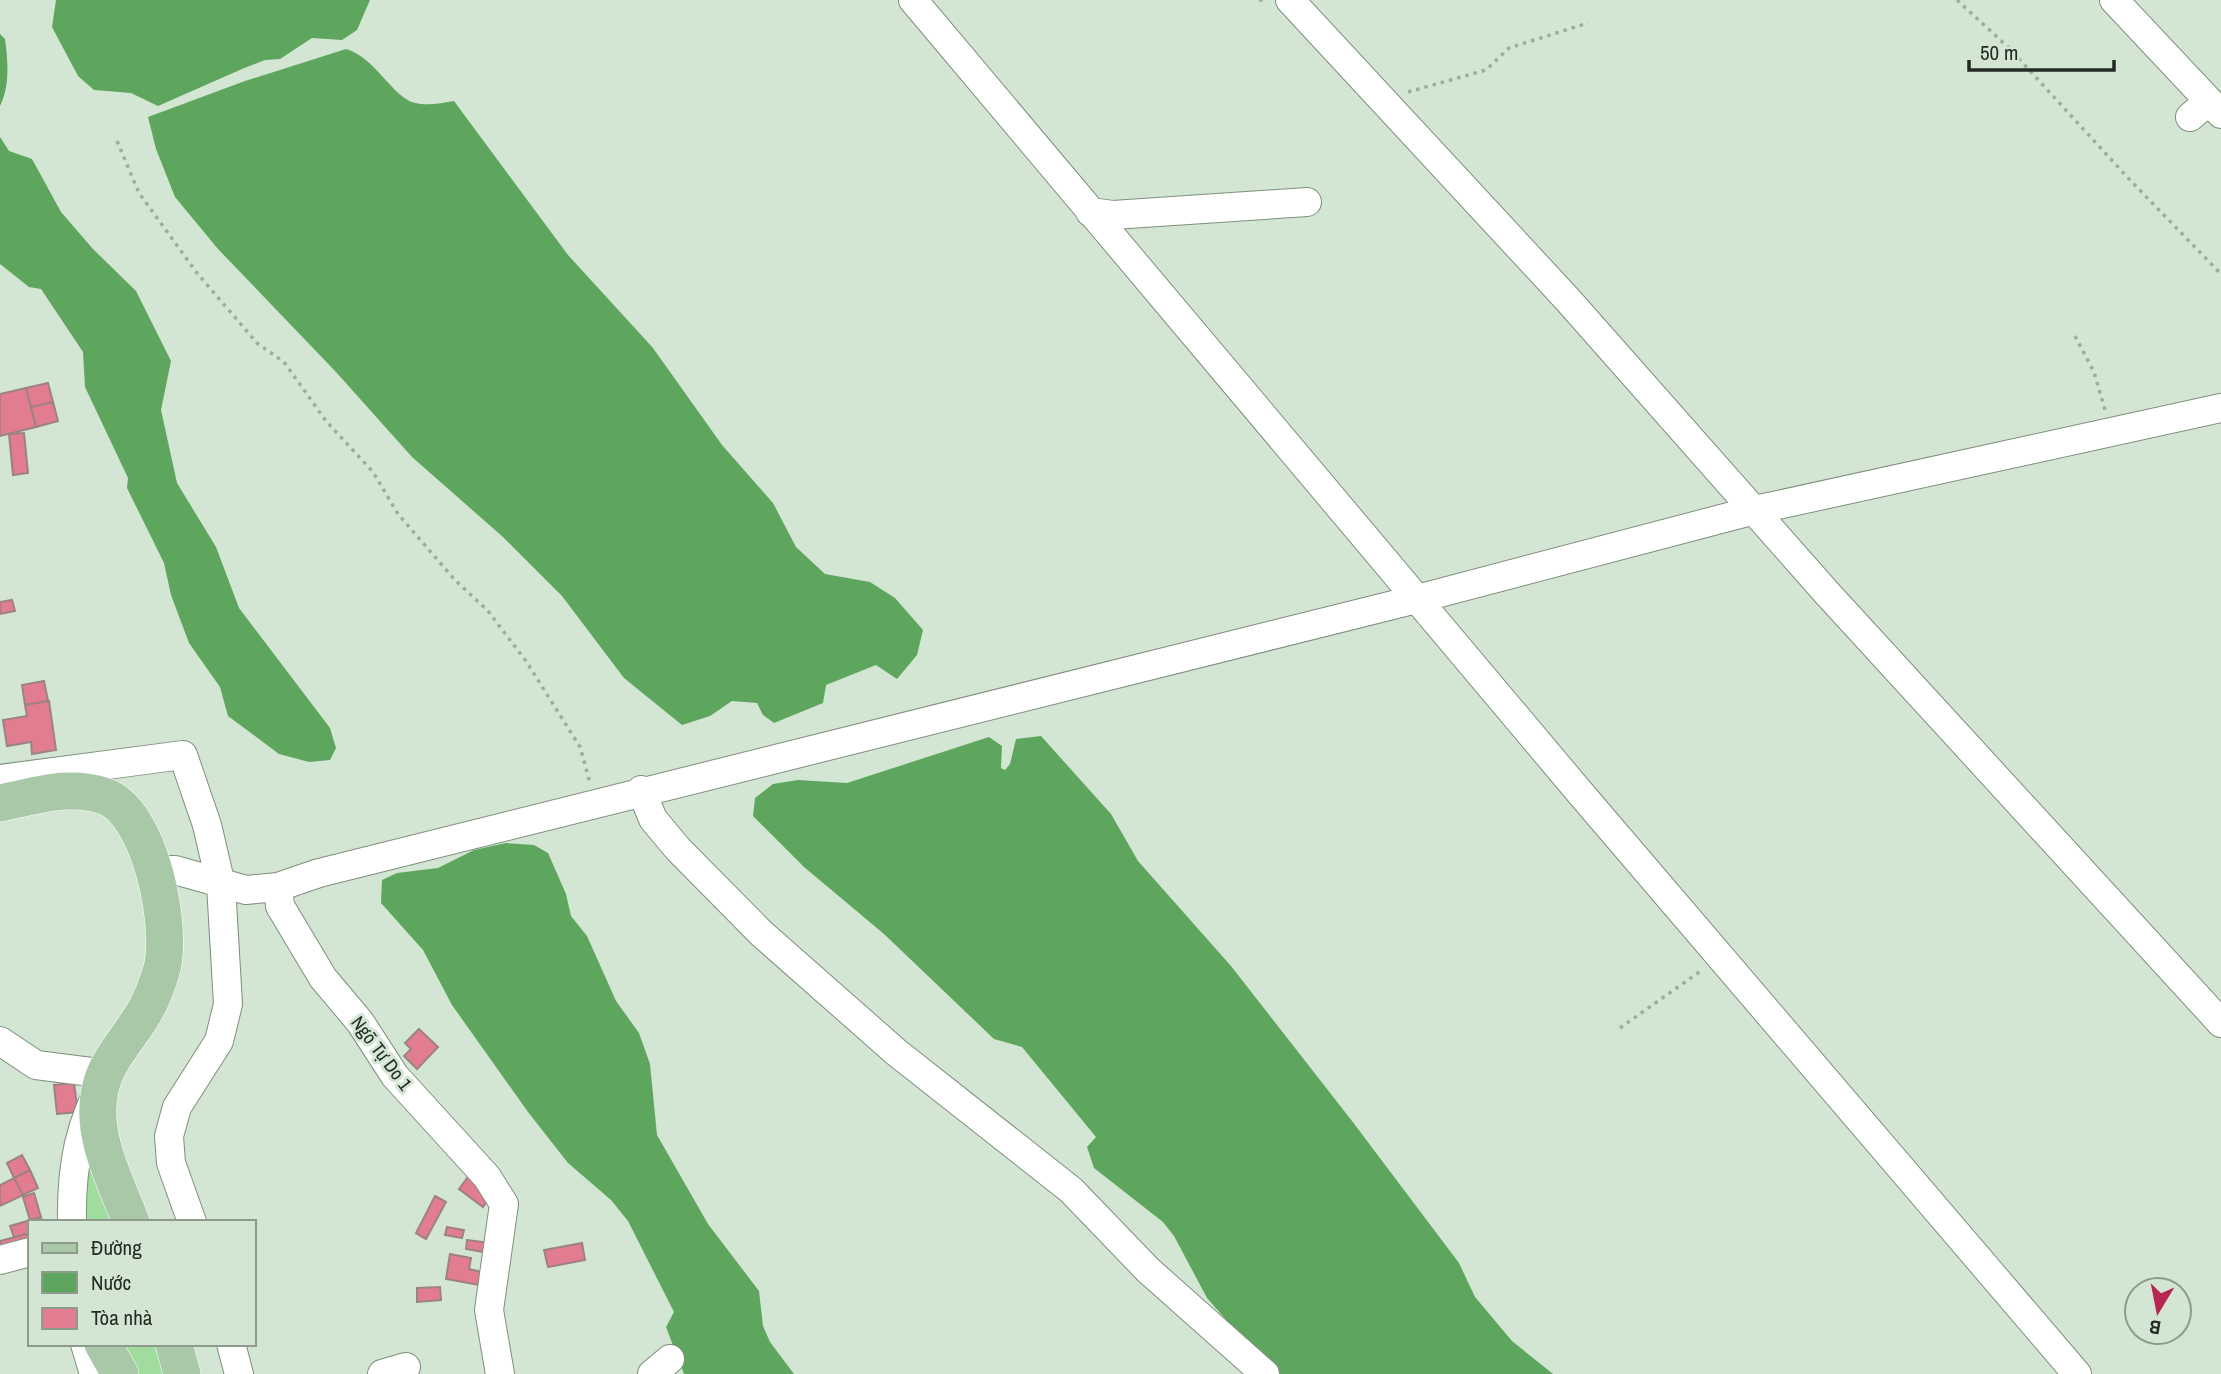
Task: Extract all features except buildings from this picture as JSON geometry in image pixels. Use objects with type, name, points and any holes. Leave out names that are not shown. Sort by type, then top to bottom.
[{"type":"main road","points":[[0,803],[72,788],[107,796],[131,817],[153,870],[166,929],[162,970],[148,1007],[118,1050],[100,1089],[97,1132],[130,1220]]},
{"type":"main road","points":[[104,1346],[120,1374]]},
{"type":"main road","points":[[175,1346],[182,1374]]},
{"type":"street","points":[[913,0],[1417,599],[2077,1374]]},
{"type":"street","points":[[1290,0],[1568,300],[2221,1023]]},
{"type":"street","points":[[2114,0],[2207,110]]},
{"type":"street","points":[[1090,212],[1113,215],[1307,202]]},
{"type":"street","points":[[153,870],[175,870],[220,885],[246,890],[278,887],[319,873],[593,802],[1417,599],[1755,510],[2221,408]]},
{"type":"street","points":[[0,779],[183,755],[207,825],[220,885],[228,1004],[219,1041],[177,1107],[169,1136],[171,1163],[191,1220]]},
{"type":"street","points":[[641,790],[653,819],[678,849],[761,933],[896,1052],[1071,1190],[1148,1270],[1265,1374]]},
{"type":"street","name":"Ngõ Tự Do 1","points":[[278,887],[281,906],[323,978],[360,1022],[395,1076],[487,1177],[504,1204],[489,1310],[499,1374]]},
{"type":"street","points":[[0,1041],[36,1065],[107,1074],[92,1100],[78,1139],[73,1166],[72,1220]]},
{"type":"street","points":[[0,1260],[28,1253]]},
{"type":"street","points":[[86,1346],[93,1374]]},
{"type":"street","points":[[232,1346],[239,1374]]},
{"type":"path","points":[[1259,0],[1266,0]]},
{"type":"path","points":[[1957,0],[2009,48],[2129,179],[2221,274]]},
{"type":"path","points":[[1383,101],[1486,70],[1508,48],[1588,23]]},
{"type":"path","points":[[117,141],[139,193],[197,273],[257,343],[284,362],[327,421],[373,472],[398,514],[454,579],[488,611],[526,661],[580,747],[593,802]]},
{"type":"path","points":[[2076,336],[2094,372],[2111,432]]},
{"type":"path","points":[[1620,1028],[1721,957]]},
{"type":"shaded area","points":[[85,1150],[120,1220],[82,1220]]},
{"type":"shaded area","points":[[113,1346],[164,1346],[172,1374],[130,1374]]},
{"type":"water","points":[[56,0],[370,0],[357,30],[342,40],[312,38],[280,59],[265,60],[158,106],[131,93],[94,90],[78,76],[52,27]]},
{"type":"water","points":[[0,34],[5,39],[7,73],[0,106]]},
{"type":"water","points":[[346,49],[366,60],[407,100],[425,104],[454,101],[568,255],[653,348],[722,445],[773,503],[796,547],[825,574],[870,582],[895,598],[923,630],[917,655],[897,679],[876,665],[826,685],[823,703],[774,723],[763,715],[757,703],[732,701],[710,716],[682,725],[624,678],[562,596],[503,537],[412,457],[336,372],[218,249],[175,197],[156,149],[148,117],[245,81]]},
{"type":"water","points":[[0,137],[9,151],[32,159],[61,212],[93,249],[136,291],[171,361],[161,410],[177,483],[216,547],[239,608],[330,728],[336,748],[330,760],[309,762],[279,754],[228,716],[220,687],[189,643],[171,595],[164,563],[127,488],[128,478],[85,387],[83,352],[41,289],[29,287],[0,264]]},
{"type":"water","points":[[1041,736],[1111,814],[1138,861],[1231,966],[1352,1121],[1459,1263],[1475,1297],[1512,1341],[1553,1374],[1280,1374],[1250,1347],[1207,1298],[1174,1236],[1163,1222],[1094,1168],[1087,1147],[1096,1137],[1022,1047],[994,1039],[884,934],[804,867],[753,816],[755,798],[773,784],[798,780],[847,783],[989,737],[1002,746],[1001,768],[1005,770],[1010,764],[1016,739]]},
{"type":"water","points":[[506,843],[534,845],[548,853],[566,894],[571,916],[587,936],[616,1001],[639,1033],[650,1064],[657,1135],[708,1224],[759,1291],[763,1326],[770,1342],[794,1374],[684,1374],[666,1327],[674,1312],[628,1221],[611,1200],[568,1163],[528,1112],[452,1005],[423,950],[381,903],[382,880],[397,873],[438,868],[474,850]]}]
